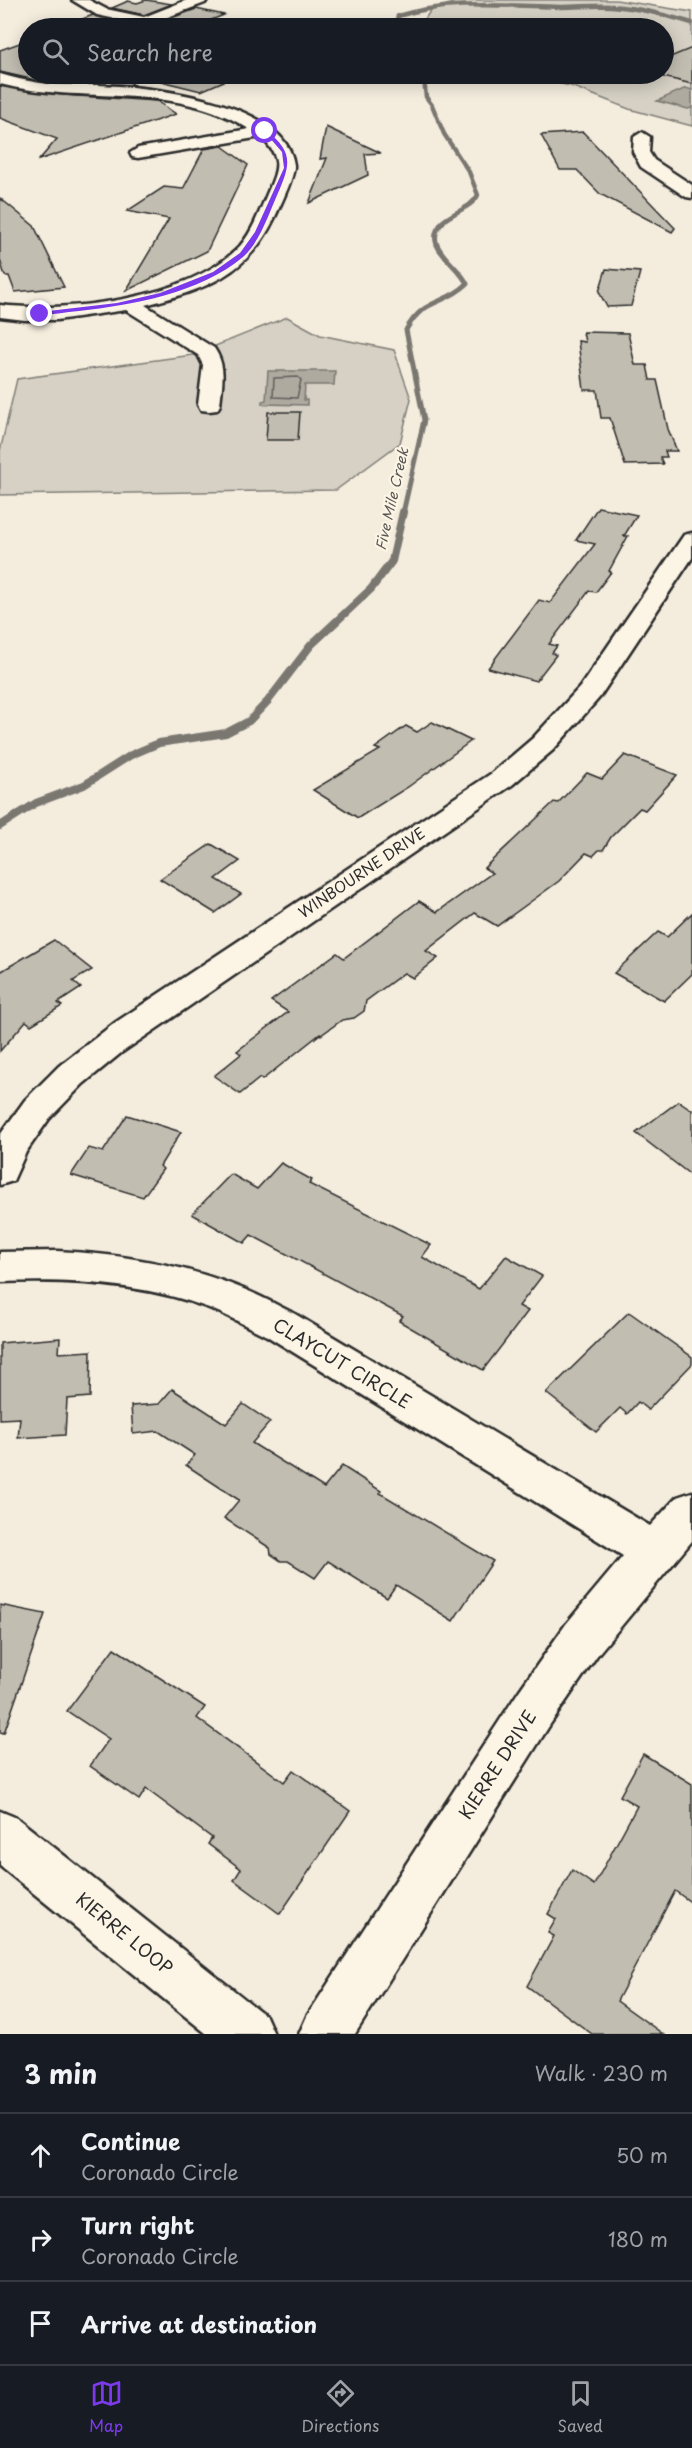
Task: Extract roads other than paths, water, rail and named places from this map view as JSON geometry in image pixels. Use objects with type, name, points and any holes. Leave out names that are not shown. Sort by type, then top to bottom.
[{"type":"street","points":[[79,0],[102,12],[131,18]]},
{"type":"street","points":[[153,18],[200,0]]},
{"type":"street","points":[[0,79],[18,71]]},
{"type":"street","points":[[0,79],[18,83]]},
{"type":"street","points":[[0,311],[40,314],[128,303],[177,290],[203,279],[233,262],[250,246],[286,168],[284,152],[277,141],[265,131],[233,114],[157,94],[43,88],[24,84]]},
{"type":"street","points":[[138,153],[265,131]]},
{"type":"street","points":[[642,137],[641,152],[647,163],[692,194]]},
{"type":"street","points":[[128,303],[207,352],[213,365],[209,405]]},
{"type":"street","name":"WINBOURNE DRIVE","points":[[0,1171],[24,1127],[54,1090],[82,1065],[128,1030],[502,778],[543,744],[590,692],[692,540]]},
{"type":"street","name":"CLAYCUT CIRCLE","points":[[0,1267],[64,1265],[137,1272],[224,1297],[281,1326],[654,1552]]},
{"type":"street","name":"KIERRE DRIVE","points":[[325,2034],[542,1697],[582,1639],[692,1510]]},
{"type":"street","name":"KIERRE LOOP","points":[[0,1835],[248,2034]]},
{"type":"water","points":[[686,88],[692,90],[692,108],[657,101]]},
{"type":"water","points":[[268,371],[335,371],[334,385],[305,385],[304,400],[307,400],[307,405],[262,404],[262,401],[266,400]]},
{"type":"waterway","name":"Five Mile Creek","points":[[397,18],[417,11],[478,5],[611,6],[642,10],[673,18]]},
{"type":"waterway","name":"Five Mile Creek","points":[[674,18],[692,23]]},
{"type":"waterway","name":"Five Mile Creek","points":[[424,84],[426,97],[432,105],[444,134],[469,172],[478,195],[467,207],[441,223]]},
{"type":"waterway","name":"Five Mile Creek","points":[[403,513],[424,420],[406,330],[420,312],[459,291],[467,284],[438,247],[437,231],[443,222]]},
{"type":"waterway","name":"Five Mile Creek","points":[[0,826],[36,803],[84,785],[131,755],[159,743],[226,733],[249,721],[268,701],[311,645],[371,589],[392,561],[403,512]]}]
